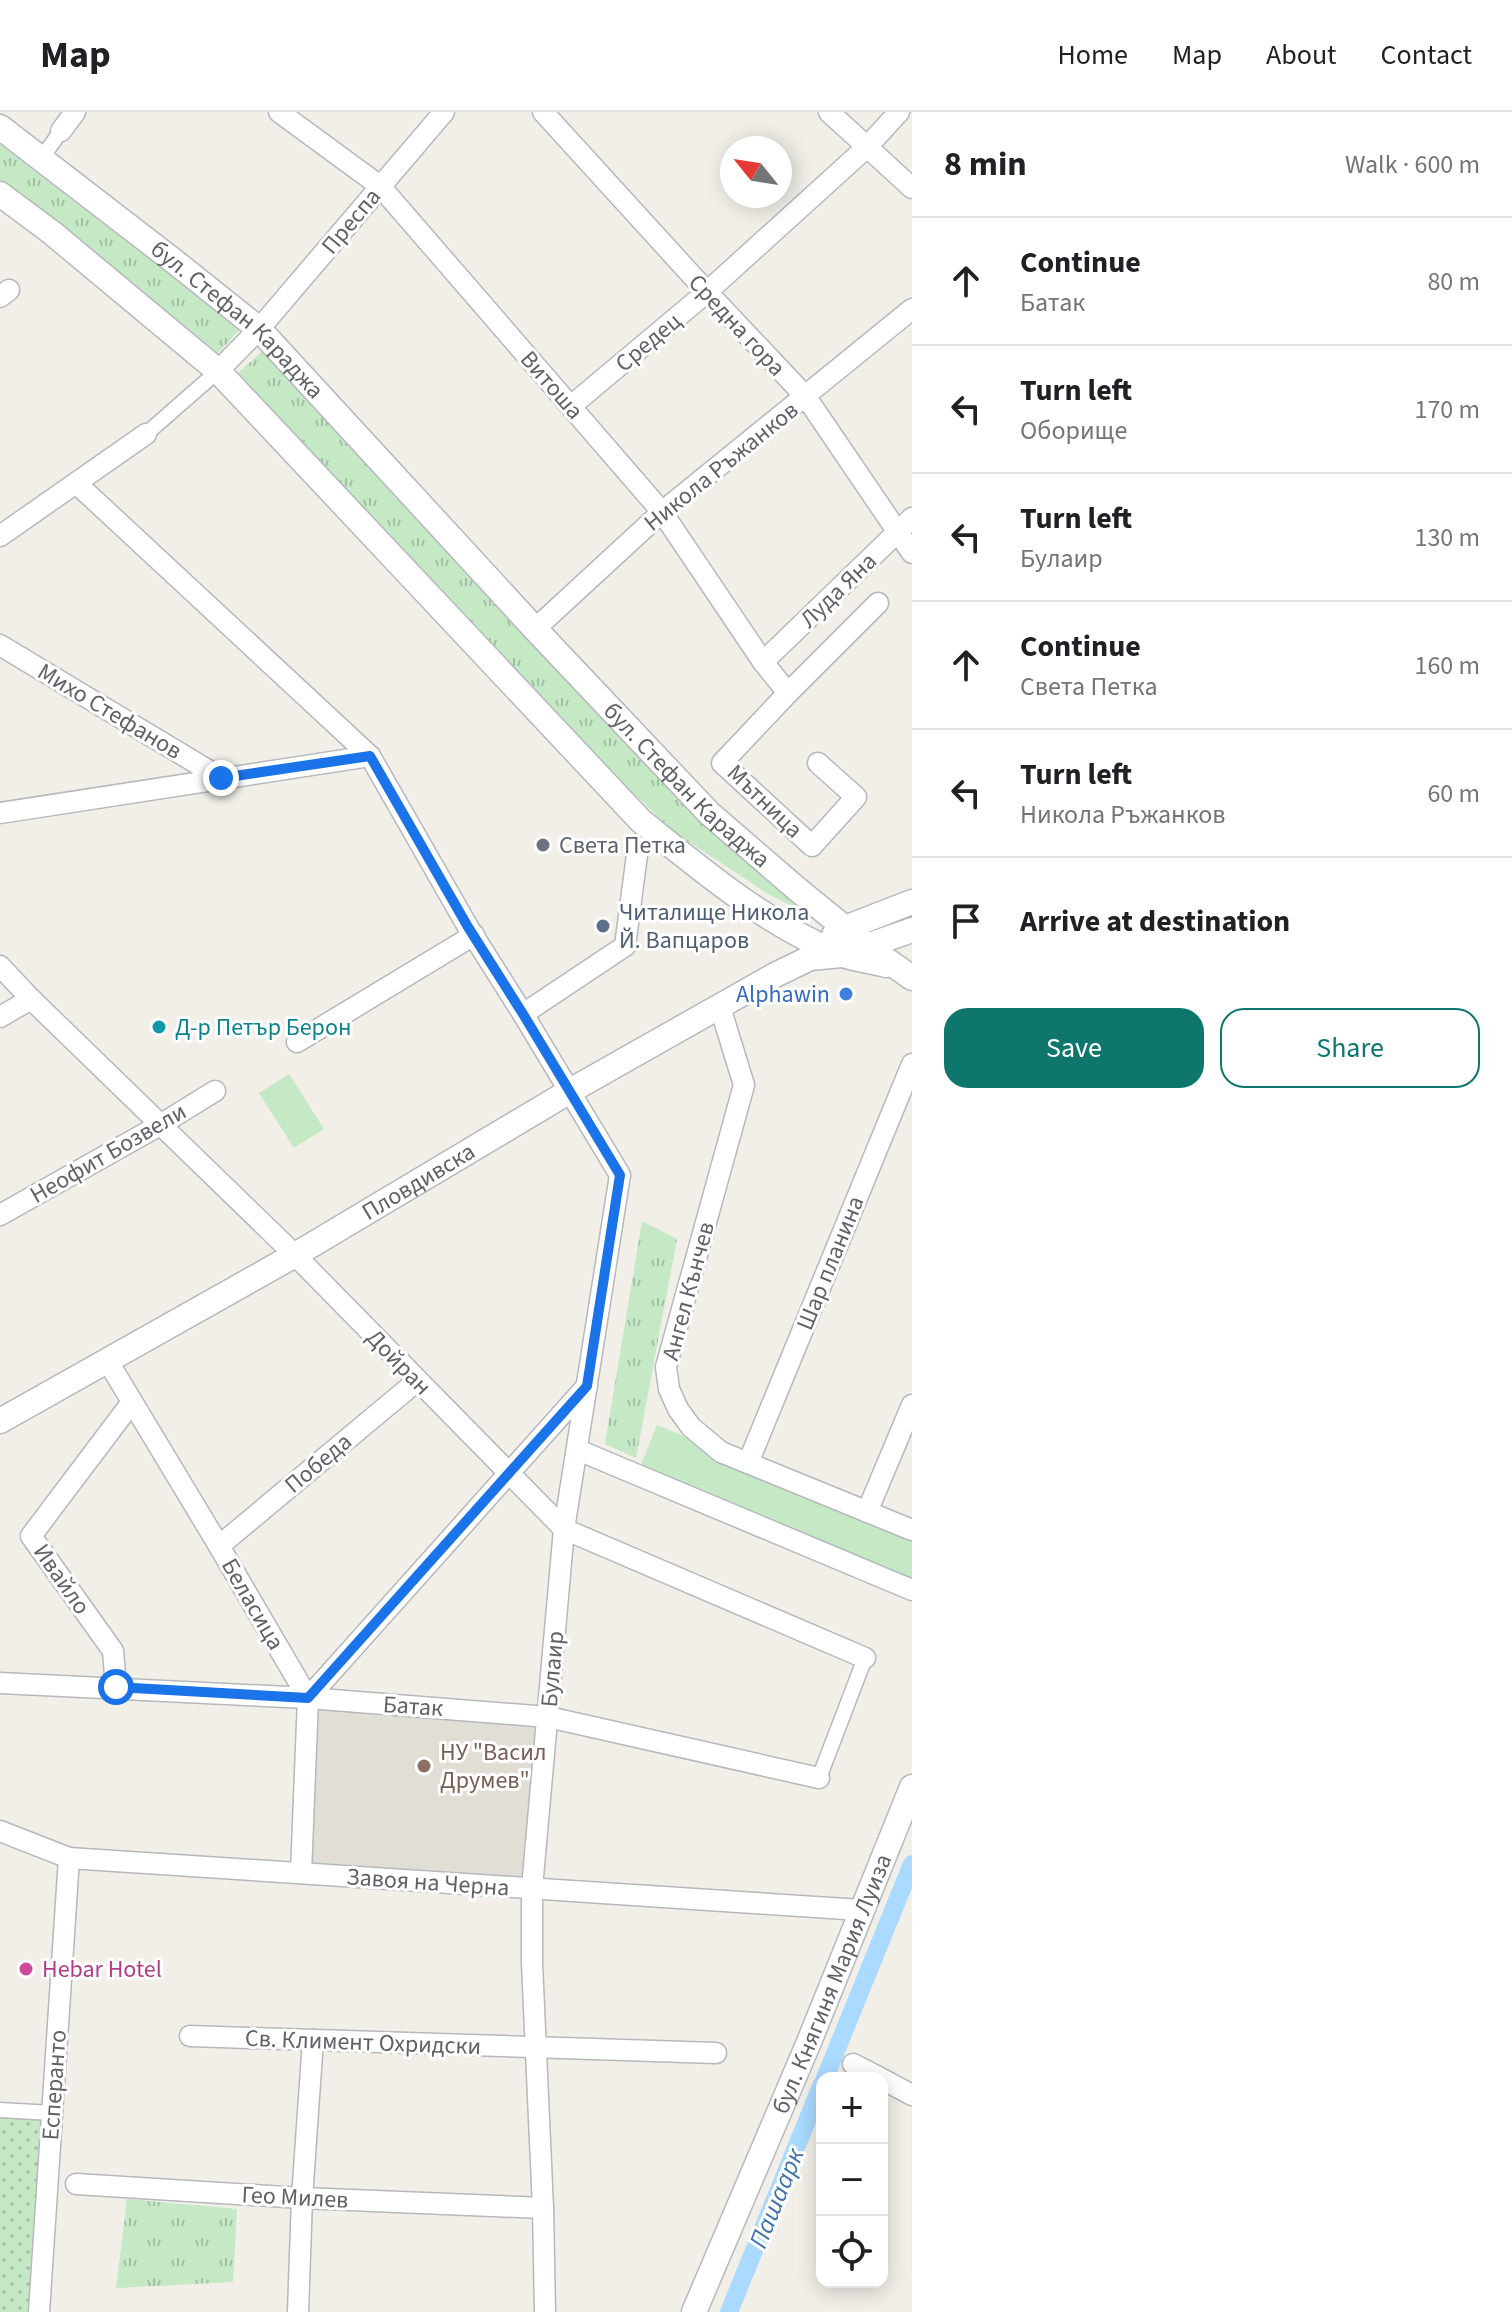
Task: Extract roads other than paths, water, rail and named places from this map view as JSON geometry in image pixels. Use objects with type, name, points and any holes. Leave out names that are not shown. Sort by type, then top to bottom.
[{"type":"street","points":[[41,159],[75,112]]},
{"type":"street","name":"Витоша","points":[[279,112],[380,186],[662,512],[763,662],[788,693]]},
{"type":"street","name":"Преспа","points":[[218,371],[259,329],[444,112]]},
{"type":"street","name":"Средна гора","points":[[543,112],[806,397],[905,526],[912,553]]},
{"type":"street","points":[[829,112],[912,188]]},
{"type":"street","name":"Средец","points":[[571,406],[707,292],[867,147],[899,112]]},
{"type":"street","name":"бул. Стефан Караджа","points":[[0,127],[259,329],[709,813],[868,947],[906,973]]},
{"type":"street","name":"бул. Стефан Караджа","points":[[0,194],[51,232],[218,371],[641,821],[686,859],[814,951],[906,973]]},
{"type":"street","name":"Никола Ръжанков","points":[[535,629],[662,512],[912,309]]},
{"type":"street","points":[[0,536],[146,434],[218,371]]},
{"type":"street","points":[[76,483],[370,756],[474,935],[570,1091]]},
{"type":"street","name":"Луда Яна","points":[[763,662],[905,526]]},
{"type":"street","name":"Мътница","points":[[818,763],[856,797],[812,846],[722,763],[878,603]]},
{"type":"street","name":"Михо Стефанов","points":[[0,645],[221,778]]},
{"type":"street","points":[[0,813],[370,756]]},
{"type":"street","points":[[523,1014],[625,946],[638,847]]},
{"type":"street","name":"Пловдивска","points":[[0,1421],[295,1255],[570,1091],[775,975],[845,928],[912,902]]},
{"type":"street","points":[[775,975],[783,940],[780,924]]},
{"type":"street","points":[[841,955],[912,930]]},
{"type":"street","points":[[297,1042],[474,935]]},
{"type":"street","name":"Дойран","points":[[0,966],[295,1255],[564,1529],[865,1658]]},
{"type":"street","points":[[0,1017],[31,999]]},
{"type":"street","name":"Ангел Кънчев","points":[[720,1007],[744,1085],[666,1367],[669,1389],[691,1427],[721,1452],[912,1530]]},
{"type":"street","name":"Шар планина","points":[[748,1463],[912,1064]]},
{"type":"street","name":"Неофит Бозвели","points":[[0,1215],[215,1091]]},
{"type":"street","name":"Булаир","points":[[545,2312],[532,1888],[564,1529],[620,1175],[570,1091]]},
{"type":"street","name":"Беласица","points":[[107,1360],[308,1698]]},
{"type":"street","name":"Победа","points":[[219,1546],[417,1381]]},
{"type":"street","points":[[301,1873],[308,1698],[587,1386]]},
{"type":"street","points":[[0,1400],[29,1405]]},
{"type":"street","name":"Ивайло","points":[[116,1687],[113,1651],[31,1536],[132,1402]]},
{"type":"street","points":[[867,1512],[912,1405]]},
{"type":"street","points":[[578,1450],[912,1590]]},
{"type":"street","points":[[819,1778],[865,1658]]},
{"type":"street","name":"Батак","points":[[0,1683],[308,1698],[548,1717],[819,1778]]},
{"type":"street","name":"бул. Княгиня Мария Луиза","points":[[694,2312],[809,2042],[912,1787]]},
{"type":"street","name":"Завоя на Черна","points":[[0,1831],[69,1858],[861,1910]]},
{"type":"street","name":"Есперанто","points":[[39,2312],[69,1858]]},
{"type":"street","name":"Св. Климент Охридски","points":[[190,2036],[716,2053]]},
{"type":"street","points":[[298,2312],[313,2040]]},
{"type":"street","points":[[853,2064],[869,2072]]},
{"type":"street","points":[[888,2082],[912,2095]]},
{"type":"street","points":[[0,2110],[52,2113]]},
{"type":"street","name":"Гео Милев","points":[[48,2184],[543,2208]]},
{"type":"waterway","name":"Пашаарк","points":[[827,2072],[912,1864]]},
{"type":"waterway","name":"Пашаарк","points":[[729,2312],[816,2099]]},
{"type":"place","name":"Света Петка","points":[[543,845]]},
{"type":"place","name":"Читалище Никола Й. Вапцаров","points":[[603,926]]},
{"type":"place","name":"Alphawin","points":[[846,994]]},
{"type":"place","name":"Д-р Петър Берон","points":[[159,1027]]},
{"type":"place","name":"НУ \"Васил Друмев\"","points":[[424,1766]]},
{"type":"place","name":"Hebar Hotel","points":[[26,1969]]}]
